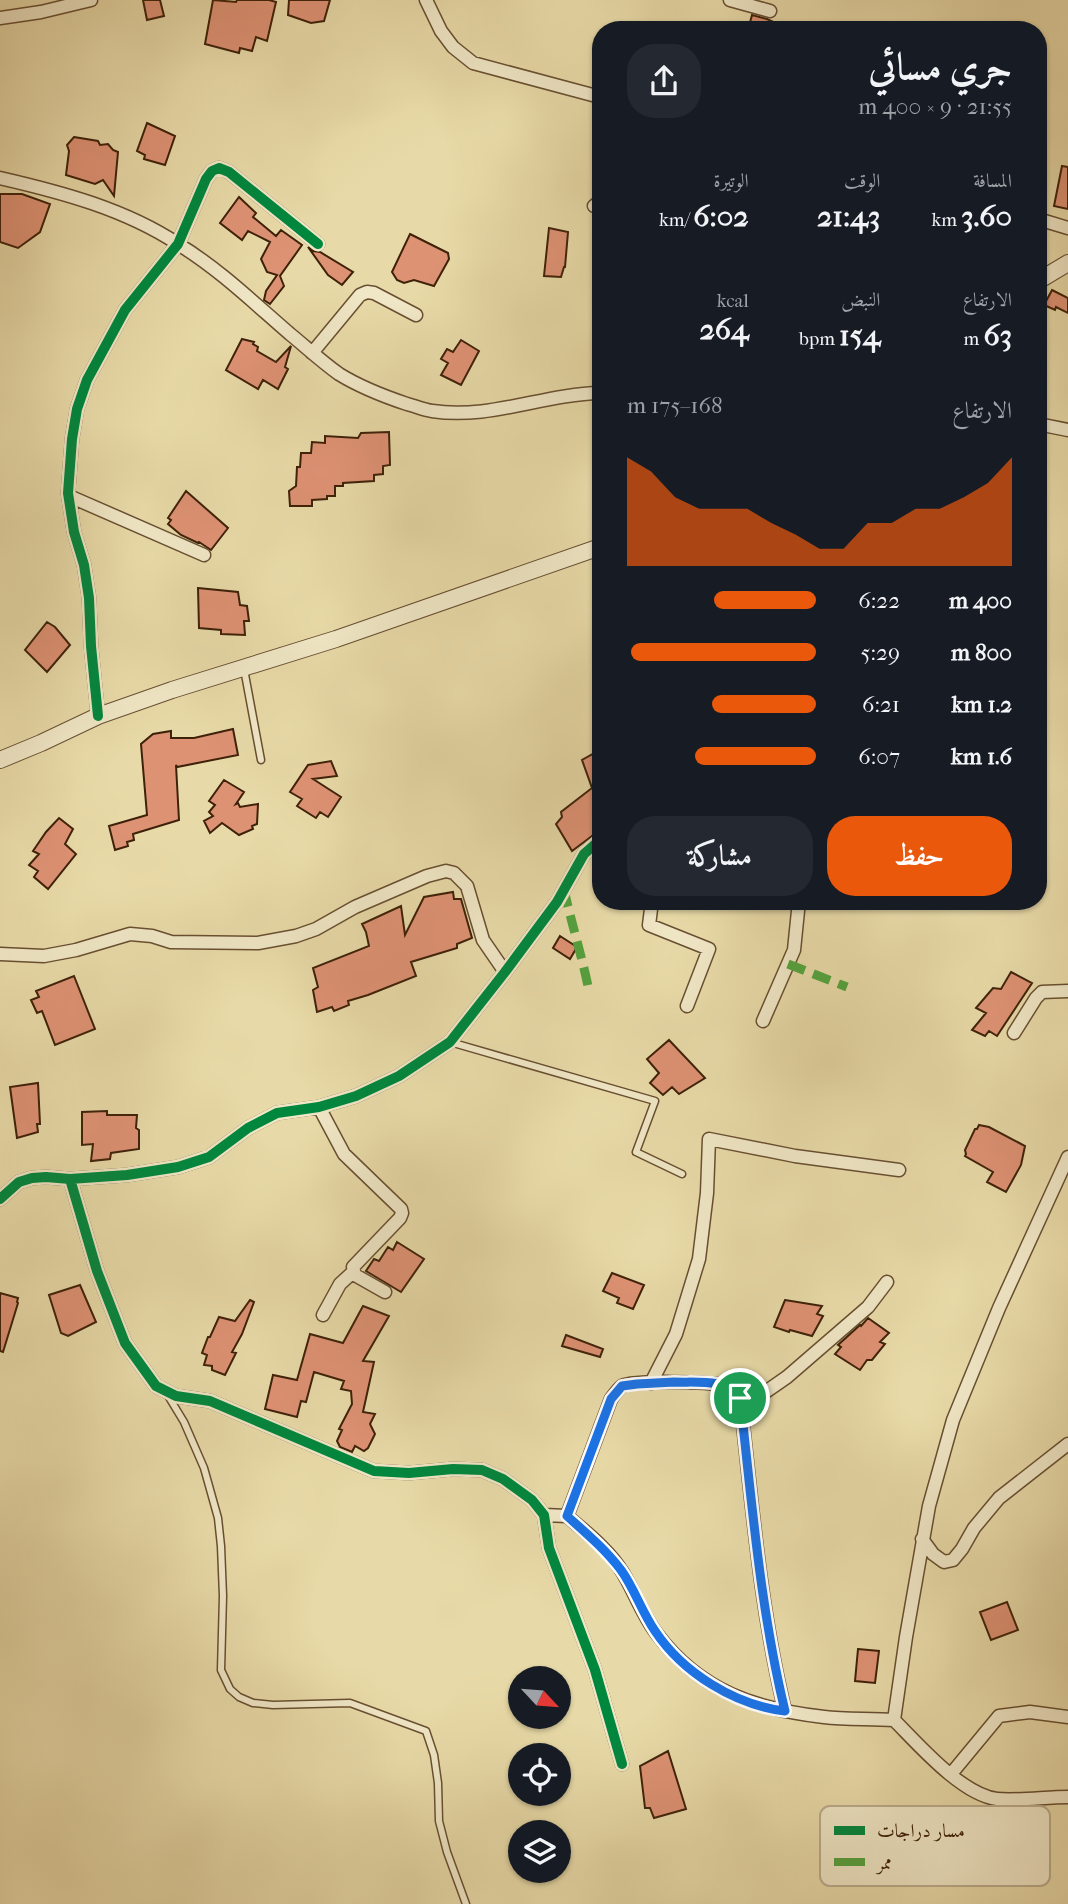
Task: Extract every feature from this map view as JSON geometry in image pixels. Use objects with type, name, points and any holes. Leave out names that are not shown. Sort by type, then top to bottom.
[{"type":"street","points":[[0,18],[91,0]]},
{"type":"street","points":[[426,0],[441,31],[453,47],[473,63],[592,95]]},
{"type":"street","points":[[730,0],[770,11]]},
{"type":"street","points":[[98,716],[89,598],[69,496],[72,439],[77,409],[87,380],[125,310],[178,244],[212,171],[219,168],[229,172],[318,244]]},
{"type":"street","points":[[0,178],[106,208],[178,244],[225,278],[312,353],[340,374],[377,394],[432,411],[475,413],[576,393],[592,393]]},
{"type":"street","points":[[1047,222],[1068,228]]},
{"type":"street","points":[[1047,276],[1068,264]]},
{"type":"street","points":[[312,353],[360,295],[367,292],[416,315]]},
{"type":"street","points":[[1047,426],[1068,430]]},
{"type":"street","points":[[69,496],[205,555]]},
{"type":"street","points":[[0,760],[98,716],[362,630],[592,550]]},
{"type":"street","points":[[0,1199],[19,1182],[32,1178],[70,1179],[127,1175],[178,1167],[209,1157],[248,1128],[277,1114],[319,1107],[356,1096],[399,1076],[450,1042],[557,902],[584,853],[592,846]]},
{"type":"street","points":[[0,954],[44,956],[76,950],[130,933],[172,942],[258,943],[296,936],[427,876],[446,871],[454,873],[467,886],[483,940],[505,972]]},
{"type":"street","points":[[651,910],[649,925],[709,949],[687,1006]]},
{"type":"street","points":[[763,1021],[794,950],[798,910]]},
{"type":"street","points":[[1014,1033],[1042,992],[1068,991]]},
{"type":"street","points":[[319,1107],[344,1154],[402,1213],[353,1267],[353,1272],[340,1284],[323,1315]]},
{"type":"street","points":[[651,1383],[676,1334],[699,1259],[707,1193],[709,1139],[795,1156],[899,1170]]},
{"type":"street","points":[[894,1720],[922,1539],[953,1420],[999,1308],[1068,1157]]},
{"type":"street","points":[[70,1179],[97,1271],[125,1343],[156,1386],[176,1396],[210,1401],[373,1471],[409,1473],[453,1469],[482,1470],[503,1479],[532,1500],[544,1515],[549,1548],[595,1670],[622,1764]]},
{"type":"street","points":[[353,1272],[385,1292]]},
{"type":"street","points":[[740,1398],[761,1395],[788,1377],[867,1307],[887,1282]]},
{"type":"street","points":[[567,1516],[611,1399],[622,1386],[674,1382],[725,1385],[735,1391],[740,1398],[769,1638],[785,1711]]},
{"type":"street","points":[[922,1539],[933,1554],[944,1562],[953,1560],[974,1528],[999,1499],[1068,1444]]},
{"type":"street","points":[[544,1515],[567,1516],[603,1548],[622,1572],[656,1633],[683,1662],[718,1688],[746,1702],[785,1711],[826,1717],[894,1720],[951,1774],[976,1792],[996,1799],[1068,1797]]},
{"type":"street","points":[[951,1774],[999,1716],[1030,1712],[1068,1717]]},
{"type":"lane","points":[[244,668],[261,760]]},
{"type":"lane","points":[[450,1042],[655,1101],[636,1152],[682,1174]]},
{"type":"lane","points":[[166,1392],[184,1422],[204,1468],[218,1518],[223,1596],[221,1670],[230,1689],[239,1697],[253,1703],[350,1703],[426,1731],[434,1755],[439,1821],[466,1904]]},
{"type":"building","points":[[143,0],[160,0],[164,16],[147,20]]},
{"type":"building","points":[[213,0],[276,2],[267,41],[256,37],[252,51],[240,48],[239,53],[205,44]]},
{"type":"building","points":[[289,0],[330,0],[324,21],[311,23],[288,15]]},
{"type":"building","points":[[752,15],[771,21],[750,21]]},
{"type":"building","points":[[147,123],[175,136],[165,165],[144,159],[145,155],[137,151]]},
{"type":"building","points":[[74,137],[98,141],[100,145],[108,144],[118,152],[114,196],[103,180],[95,184],[66,175],[69,151],[67,145]]},
{"type":"building","points":[[1062,166],[1068,167],[1068,209],[1054,206]]},
{"type":"building","points":[[0,194],[22,194],[50,204],[40,232],[18,248],[0,242]]},
{"type":"building","points":[[239,197],[256,213],[253,217],[276,236],[281,230],[302,245],[280,276],[284,286],[270,304],[264,300],[266,291],[277,275],[267,272],[261,259],[270,242],[248,231],[242,240],[220,223]]},
{"type":"building","points":[[549,228],[568,232],[565,267],[561,277],[544,276]]},
{"type":"building","points":[[410,234],[448,253],[449,259],[434,286],[414,280],[404,283],[397,280],[392,272]]},
{"type":"building","points":[[308,247],[353,272],[342,285],[328,275]]},
{"type":"building","points":[[1052,290],[1068,298],[1068,313],[1056,307],[1055,310],[1047,306]]},
{"type":"building","points":[[242,339],[254,342],[258,347],[257,351],[276,362],[291,346],[285,367],[288,369],[278,389],[263,380],[258,389],[226,370]]},
{"type":"building","points":[[461,340],[479,351],[461,385],[441,375],[448,363],[441,359],[447,349],[453,352]]},
{"type":"building","points":[[389,432],[390,465],[383,466],[383,474],[374,475],[374,481],[343,483],[343,486],[335,486],[335,496],[312,500],[312,506],[290,506],[289,491],[296,486],[301,453],[311,453],[312,442],[325,443],[325,436],[358,438],[361,433]]},
{"type":"building","points":[[186,491],[228,528],[211,550],[181,535],[168,524],[171,520],[168,518]]},
{"type":"building","points":[[198,588],[238,592],[240,605],[247,606],[249,621],[244,621],[245,635],[221,634],[221,630],[199,628]]},
{"type":"building","points":[[47,622],[55,627],[70,645],[47,672],[25,650]]},
{"type":"building","points":[[233,729],[238,755],[177,767],[176,765],[179,820],[133,834],[134,840],[127,842],[128,846],[115,850],[109,826],[147,815],[141,744],[153,734],[171,731],[171,738],[194,738]]},
{"type":"building","points":[[592,754],[592,788],[582,760]]},
{"type":"building","points":[[331,761],[337,776],[313,779],[341,797],[328,817],[320,812],[316,818],[297,806],[302,799],[290,792],[308,765]]},
{"type":"building","points":[[224,780],[244,792],[236,804],[240,807],[258,804],[257,824],[252,826],[253,829],[239,835],[222,823],[210,833],[204,821],[213,816],[209,812],[215,805],[209,801]]},
{"type":"building","points":[[592,788],[592,836],[572,851],[556,824],[562,817],[561,812]]},
{"type":"building","points":[[59,818],[73,829],[65,844],[76,854],[48,889],[34,877],[38,871],[29,865],[39,854],[33,851]]},
{"type":"building","points":[[453,892],[454,899],[461,899],[472,938],[457,944],[457,948],[411,962],[416,976],[348,1001],[349,1005],[334,1011],[332,1007],[317,1012],[313,990],[318,987],[313,968],[369,946],[362,924],[401,906],[405,935],[424,897]]},
{"type":"building","points":[[560,936],[577,947],[570,959],[553,948]]},
{"type":"building","points":[[1011,972],[1032,983],[997,1036],[989,1031],[985,1036],[972,1030],[986,1013],[976,1008],[993,988],[1001,989]]},
{"type":"building","points":[[74,976],[95,1029],[55,1045],[42,1011],[37,1013],[31,1000],[39,997],[36,991]]},
{"type":"building","points":[[669,1040],[705,1078],[679,1094],[672,1087],[663,1095],[650,1083],[659,1073],[647,1059]]},
{"type":"building","points":[[38,1083],[38,1132],[17,1138],[10,1087]]},
{"type":"building","points":[[107,1111],[107,1115],[137,1115],[139,1149],[111,1153],[110,1159],[91,1161],[93,1144],[82,1145],[82,1112]]},
{"type":"building","points":[[979,1125],[989,1127],[1025,1146],[1021,1165],[1006,1192],[987,1182],[993,1172],[965,1156],[965,1150]]},
{"type":"building","points":[[397,1242],[424,1259],[401,1292],[366,1271],[374,1259],[379,1261],[388,1247],[393,1250]]},
{"type":"building","points":[[612,1273],[644,1285],[633,1309],[617,1303],[619,1298],[603,1291]]},
{"type":"building","points":[[80,1285],[96,1322],[68,1336],[61,1333],[49,1295]]},
{"type":"building","points":[[0,1293],[18,1298],[3,1352],[0,1351]]},
{"type":"building","points":[[250,1300],[254,1302],[232,1352],[236,1353],[225,1375],[212,1370],[212,1366],[204,1365],[207,1355],[202,1353],[208,1337],[219,1317],[235,1321]]},
{"type":"building","points":[[785,1300],[822,1306],[817,1314],[823,1316],[812,1336],[774,1327]]},
{"type":"building","points":[[363,1306],[389,1316],[363,1361],[374,1362],[363,1412],[375,1414],[370,1424],[375,1434],[368,1448],[364,1451],[355,1446],[352,1452],[340,1447],[337,1441],[342,1430],[339,1429],[352,1404],[351,1391],[341,1389],[344,1381],[314,1372],[306,1402],[301,1401],[297,1417],[265,1409],[273,1375],[297,1380],[310,1334],[343,1343]]},
{"type":"building","points":[[868,1318],[889,1333],[880,1342],[885,1344],[860,1370],[835,1354],[841,1347],[838,1345]]},
{"type":"building","points":[[566,1335],[603,1349],[600,1357],[562,1346]]},
{"type":"building","points":[[1007,1602],[1018,1630],[991,1640],[980,1612]]},
{"type":"building","points":[[858,1649],[879,1651],[875,1683],[855,1681]]},
{"type":"building","points":[[668,1751],[686,1809],[654,1818],[650,1808],[645,1808],[640,1766]]},
{"type":"marked path","points":[[564,889],[588,986]]},
{"type":"marked path","points":[[788,964],[847,987]]},
{"type":"cycle path","points":[[98,716],[89,598],[68,493],[77,409],[87,380],[125,310],[178,244],[212,171],[219,168],[229,172],[318,244]]},
{"type":"cycle path","points":[[0,1199],[19,1182],[32,1178],[70,1179],[127,1175],[178,1167],[209,1157],[248,1128],[277,1113],[319,1107],[356,1096],[399,1076],[450,1042],[557,902],[584,854],[592,847]]},
{"type":"cycle path","points":[[70,1179],[97,1271],[125,1343],[156,1386],[176,1396],[210,1401],[374,1471],[409,1473],[453,1469],[482,1470],[503,1479],[532,1500],[544,1515],[549,1548],[595,1670],[622,1764]]},
{"type":"route","points":[[674,1382],[725,1385],[740,1398],[758,1562],[769,1638],[785,1711],[746,1702],[718,1688],[683,1662],[656,1633],[622,1572],[603,1548],[567,1516],[611,1399],[622,1386],[674,1382]]}]
